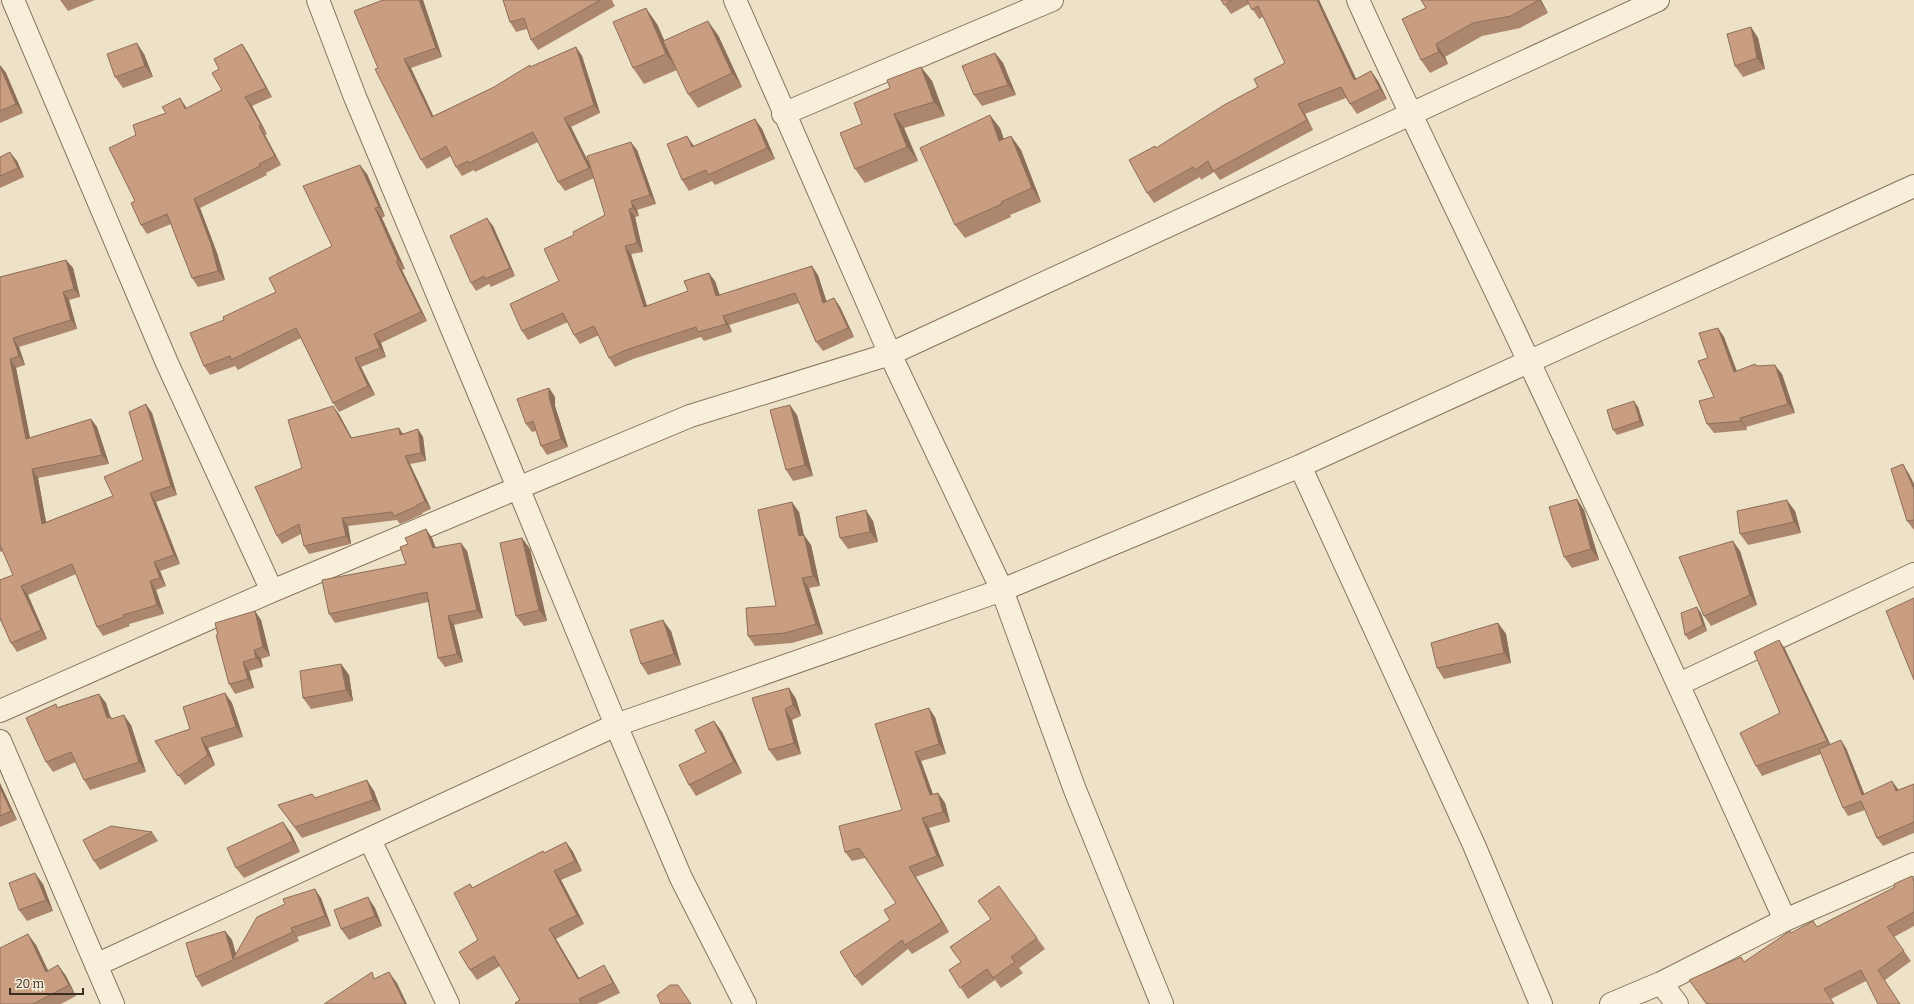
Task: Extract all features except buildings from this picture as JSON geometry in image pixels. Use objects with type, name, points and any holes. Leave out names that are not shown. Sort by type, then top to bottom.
[{"type":"street","points":[[13,0],[167,363],[272,591]]},
{"type":"street","points":[[318,0],[355,97],[681,878],[745,1004]]},
{"type":"street","points":[[735,0],[783,114],[890,354],[1002,590],[1075,790],[1162,1004]]},
{"type":"street","points":[[783,114],[1052,0]]},
{"type":"street","points":[[1358,0],[1410,114],[1529,361],[1679,684],[1785,920]]},
{"type":"street","points":[[0,711],[272,591],[690,416],[890,354],[1410,114],[1629,6],[1658,0]]},
{"type":"street","points":[[96,965],[370,840],[616,725],[1002,590],[1300,466],[1914,186]]},
{"type":"street","points":[[1300,466],[1474,845],[1541,1004]]},
{"type":"street","points":[[1679,684],[1914,574]]},
{"type":"street","points":[[0,741],[113,1004]]},
{"type":"street","points":[[370,840],[448,1004]]},
{"type":"street","points":[[1611,1004],[1661,983],[1785,920],[1914,864]]},
{"type":"street","points":[[1661,983],[1677,1004]]}]
